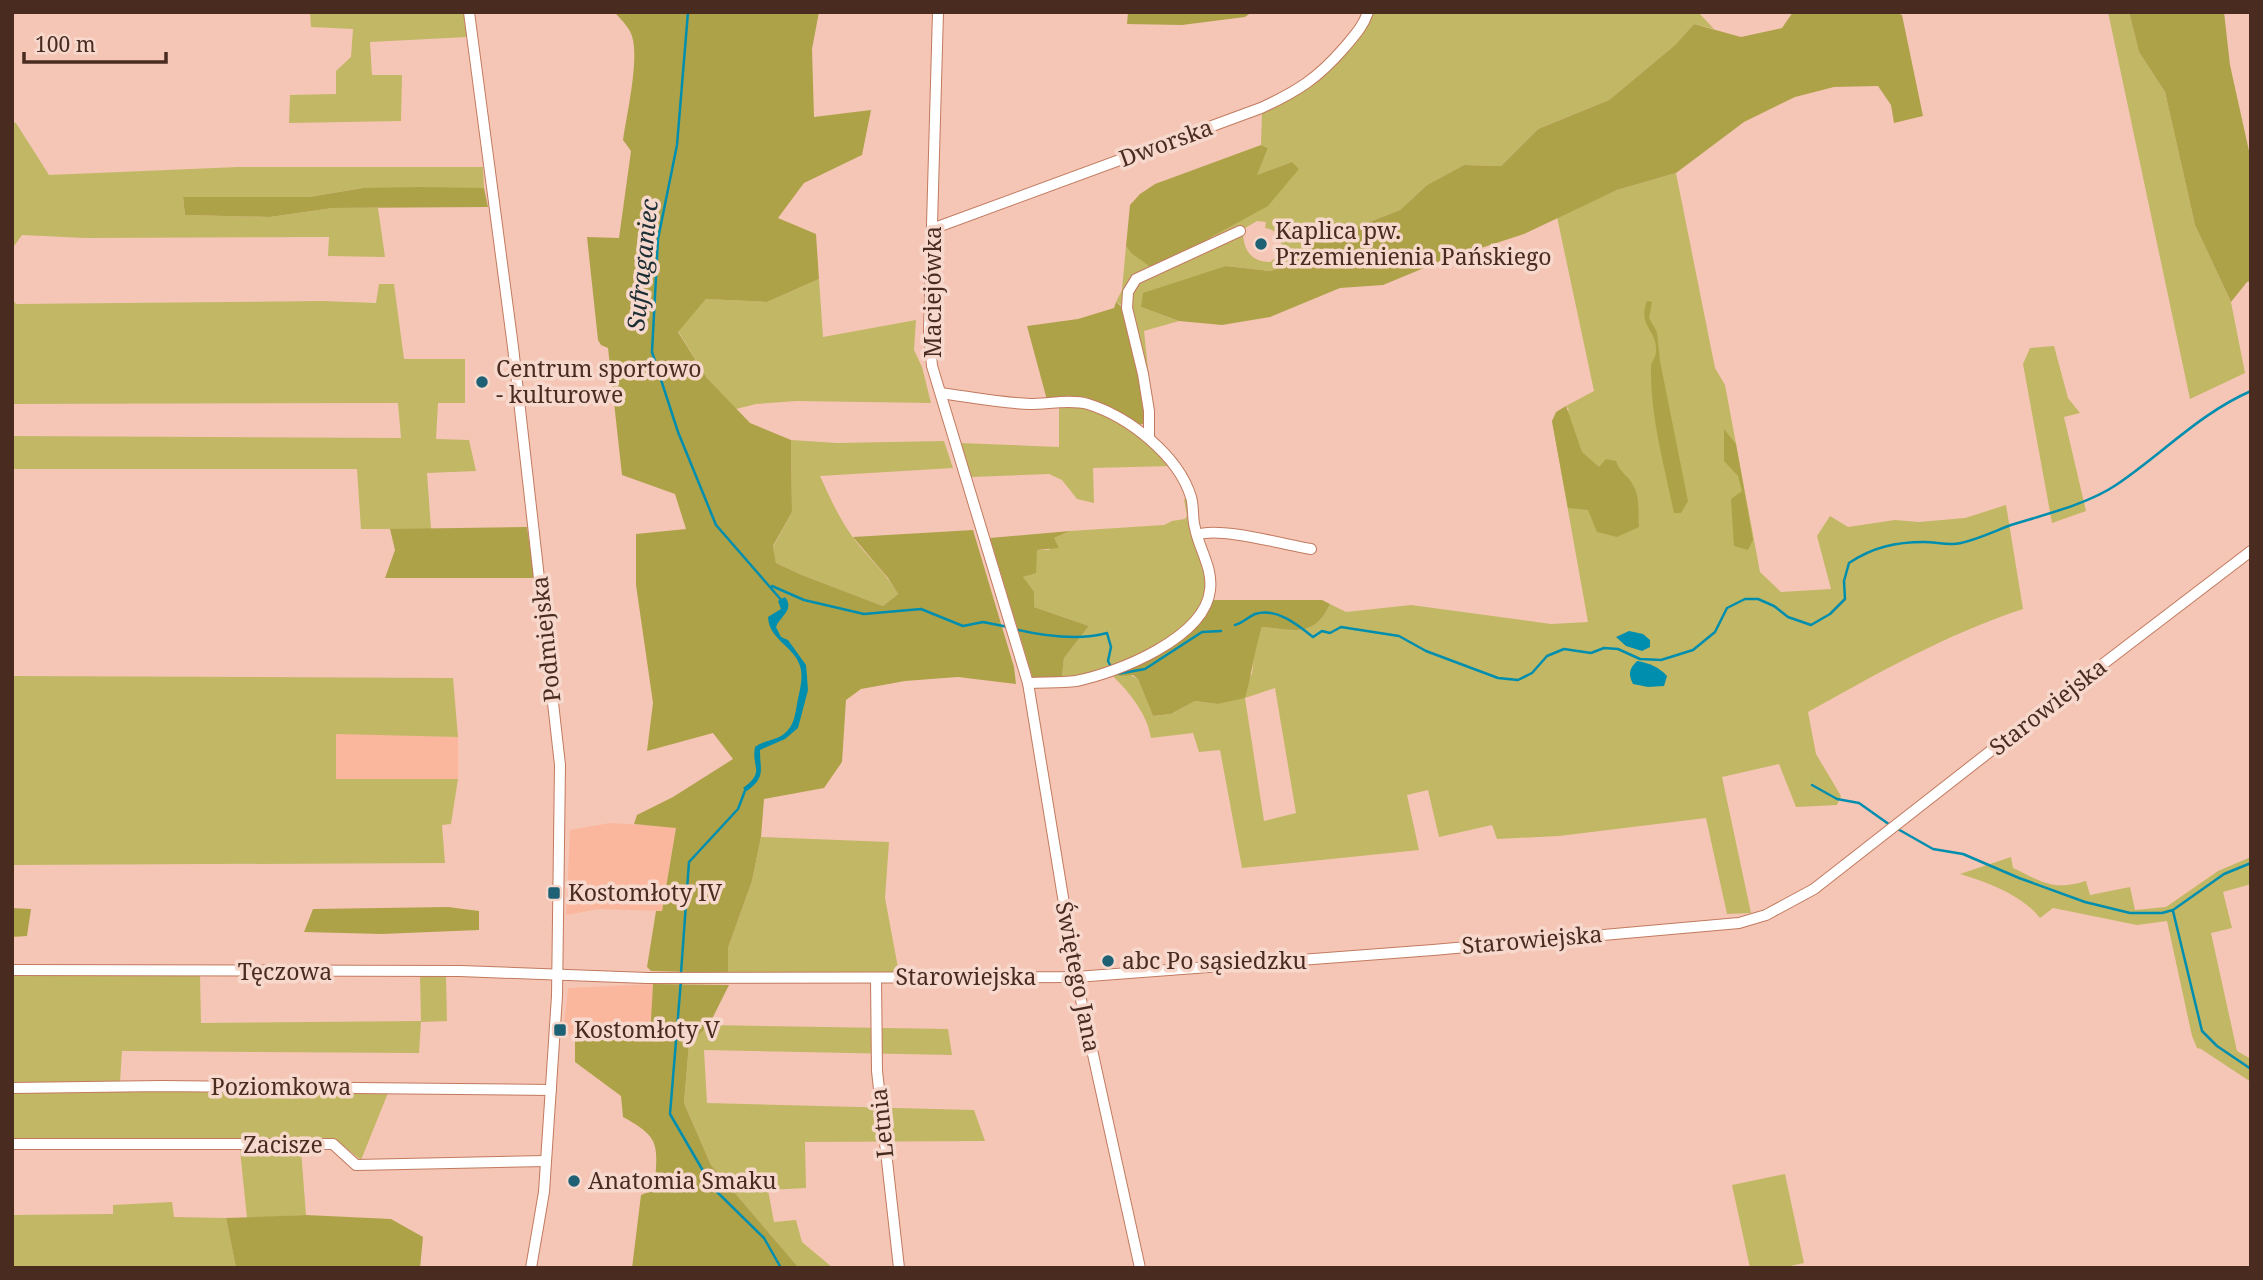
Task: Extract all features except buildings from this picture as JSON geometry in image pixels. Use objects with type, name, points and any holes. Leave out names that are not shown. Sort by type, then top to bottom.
[{"type":"street","name":"Podmiejska","points":[[469,12],[513,347],[560,765],[557,976],[551,1090],[544,1192],[531,1268]]},
{"type":"street","name":"Maciejówka","points":[[938,12],[929,331],[932,366],[1028,683]]},
{"type":"street","name":"Dworska","points":[[932,229],[1262,108],[1291,94],[1307,85],[1333,61],[1361,30],[1368,12]]},
{"type":"street","points":[[1149,437],[1149,411],[1127,308],[1128,292],[1136,279],[1240,231]]},
{"type":"street","points":[[940,393],[1003,402],[1055,404],[1074,401],[1088,404],[1149,437],[1168,456],[1191,498],[1197,535],[1208,567],[1210,590],[1203,609],[1188,628],[1165,645],[1127,666],[1075,681],[1028,683]]},
{"type":"street","points":[[1197,535],[1206,531],[1311,549]]},
{"type":"street","name":"Starowiejska","points":[[557,976],[1076,977],[1739,923],[1766,915],[1807,894],[2251,551]]},
{"type":"street","name":"Świętego Jana","points":[[1028,683],[1076,977],[1140,1268]]},
{"type":"street","name":"Tęczowa","points":[[12,970],[460,971],[557,976]]},
{"type":"street","name":"Letnia","points":[[876,978],[877,1071],[899,1268]]},
{"type":"street","name":"Poziomkowa","points":[[12,1088],[174,1086],[551,1090]]},
{"type":"street","name":"Zacisze","points":[[12,1144],[333,1144],[356,1164],[546,1161]]},
{"type":"shaded area","points":[[310,12],[464,12],[467,37],[370,42],[372,75],[402,75],[401,121],[289,123],[290,95],[336,94],[336,71],[351,57],[353,29],[311,27]]},
{"type":"shaded area","points":[[614,12],[819,12],[812,49],[814,117],[871,110],[862,155],[804,183],[778,218],[816,234],[819,279],[767,302],[706,299],[678,332],[707,378],[750,423],[791,440],[792,512],[773,546],[776,563],[883,606],[898,594],[853,537],[973,530],[1014,667],[1016,684],[958,677],[905,681],[861,689],[846,700],[842,762],[824,788],[764,799],[761,837],[752,881],[728,948],[728,973],[651,971],[647,967],[656,911],[662,911],[676,828],[634,824],[637,815],[673,797],[733,759],[713,733],[647,751],[653,703],[636,585],[636,534],[686,529],[675,494],[622,475],[608,348],[598,340],[587,237],[619,238],[631,151],[623,140],[633,76],[633,40],[628,28]]},
{"type":"shaded area","points":[[1128,12],[1252,12],[1245,17],[1182,25],[1127,24]]},
{"type":"shaded area","points":[[1372,12],[1698,12],[1714,29],[1694,24],[1675,45],[1609,100],[1538,129],[1501,166],[1464,165],[1427,185],[1400,210],[1313,244],[1286,266],[1270,271],[1226,266],[1141,307],[1179,321],[1144,331],[1150,388],[1123,306],[1116,302],[1122,290],[1126,246],[1131,253],[1175,260],[1215,235],[1292,162],[1256,176],[1268,148],[1261,145],[1262,112],[1297,95]],"holes":[[[1257,221],[1266,222],[1265,228],[1276,233],[1281,243],[1279,253],[1270,262],[1258,260],[1250,254],[1240,231]]]},
{"type":"shaded area","points":[[1793,12],[1894,12],[1902,15],[1923,116],[1894,123],[1891,105],[1878,86],[1834,87],[1795,97],[1744,122],[1676,173],[1617,190],[1524,234],[1441,261],[1383,285],[1340,288],[1270,317],[1222,325],[1179,321],[1141,307],[1143,293],[1226,266],[1270,271],[1286,266],[1313,244],[1400,210],[1427,185],[1464,165],[1501,166],[1538,129],[1609,100],[1675,45],[1694,24],[1741,37],[1782,28]]},
{"type":"shaded area","points":[[2108,12],[2129,12],[2139,52],[2165,92],[2195,225],[2231,302],[2245,373],[2190,399]]},
{"type":"shaded area","points":[[2129,12],[2224,12],[2230,65],[2251,160],[2251,281],[2247,282],[2231,302],[2195,225],[2165,92],[2139,52]]},
{"type":"shaded area","points":[[12,122],[16,123],[49,175],[238,167],[483,167],[484,188],[363,188],[309,197],[183,198],[185,215],[270,217],[333,208],[378,208],[385,257],[328,256],[329,237],[85,238],[22,235],[12,249]]},
{"type":"shaded area","points":[[1261,145],[1268,148],[1257,175],[1292,162],[1299,169],[1268,206],[1175,260],[1152,268],[1131,253],[1126,246],[1130,205],[1140,194],[1155,184]]},
{"type":"shaded area","points":[[1676,173],[1715,368],[1725,385],[1760,572],[1781,592],[1831,589],[1817,536],[1830,516],[1848,527],[1895,520],[1919,522],[1965,518],[2006,505],[2023,609],[1940,642],[1808,712],[1816,754],[1841,796],[1837,805],[1796,807],[1779,764],[1722,777],[1751,913],[1727,914],[1706,818],[1559,836],[1497,839],[1492,825],[1439,837],[1428,790],[1407,795],[1419,850],[1242,868],[1220,750],[1199,752],[1193,733],[1151,738],[1146,720],[1136,703],[1111,674],[1123,671],[1138,679],[1153,716],[1171,714],[1195,701],[1217,704],[1252,674],[1255,648],[1262,627],[1294,630],[1310,627],[1318,622],[1330,604],[1346,612],[1411,605],[1551,624],[1588,622],[1552,421],[1569,410],[1566,406],[1594,391],[1557,217],[1617,190]],"holes":[[[1275,688],[1296,813],[1264,821],[1245,698]]]},
{"type":"shaded area","points":[[363,188],[484,188],[488,207],[333,208],[270,217],[185,215],[183,197],[309,197]]},
{"type":"shaded area","points":[[819,279],[823,337],[916,320],[914,350],[922,367],[931,403],[797,401],[756,404],[736,409],[707,378],[678,331],[706,299],[767,302]]},
{"type":"shaded area","points":[[379,284],[394,284],[404,359],[465,359],[465,403],[438,403],[436,439],[469,440],[476,471],[427,473],[431,529],[361,529],[357,469],[12,469],[12,436],[401,438],[398,403],[12,404],[12,299],[16,304],[322,301],[376,303]]},
{"type":"shaded area","points":[[1647,301],[1652,302],[1649,318],[1657,332],[1660,361],[1688,501],[1681,513],[1674,513],[1655,422],[1651,367],[1656,345],[1644,317]]},
{"type":"shaded area","points":[[1116,302],[1128,312],[1146,419],[1143,424],[1136,425],[1097,405],[1047,400],[1027,326],[1078,319],[1114,308]]},
{"type":"shaded area","points":[[2054,346],[2068,398],[2080,413],[2064,417],[2086,511],[2052,523],[2023,364],[2030,348]]},
{"type":"shaded area","points":[[1072,404],[1101,413],[1142,437],[1171,466],[1093,468],[1094,503],[1077,499],[1062,480],[1049,474],[971,477],[960,443],[1059,447],[1059,408]]},
{"type":"shaded area","points":[[1566,406],[1582,452],[1599,467],[1606,459],[1616,461],[1631,482],[1638,499],[1639,527],[1617,537],[1597,532],[1588,510],[1568,508],[1552,421],[1556,412]]},
{"type":"shaded area","points":[[1724,429],[1736,444],[1753,540],[1748,550],[1734,546],[1731,499],[1742,491],[1738,476],[1724,461]]},
{"type":"shaded area","points":[[791,440],[837,443],[944,441],[953,468],[820,476],[849,532],[898,594],[883,606],[776,563],[773,547],[792,512]]},
{"type":"shaded area","points":[[1184,499],[1188,499],[1207,586],[1201,607],[1188,623],[1170,638],[1148,651],[1102,670],[1062,677],[1064,658],[1089,626],[1034,607],[1023,577],[1036,572],[1036,550],[1049,550],[1054,538],[1070,531],[1164,525],[1185,519],[1187,516]]},
{"type":"shaded area","points":[[527,527],[534,578],[385,578],[395,550],[390,529]]},
{"type":"shaded area","points":[[1070,531],[1054,538],[1059,548],[1037,550],[1036,573],[1023,577],[1034,592],[1034,607],[1089,626],[1064,658],[1062,677],[1033,679],[990,538]]},
{"type":"shaded area","points":[[1211,600],[1322,600],[1330,604],[1318,622],[1310,627],[1294,630],[1262,627],[1245,698],[1217,704],[1195,701],[1171,714],[1153,716],[1138,679],[1133,675],[1119,676],[1176,643]]},
{"type":"shaded area","points":[[12,676],[453,678],[458,737],[336,734],[336,779],[458,779],[451,824],[442,825],[445,863],[12,865]]},
{"type":"shaded area","points":[[336,733],[458,737],[458,779],[336,779]]},
{"type":"shaded area","points":[[610,823],[676,827],[662,911],[599,909],[566,915],[570,830]]},
{"type":"shaded area","points":[[761,837],[889,842],[885,898],[899,973],[728,973],[728,948],[752,881]]},
{"type":"shaded area","points":[[2011,857],[2013,868],[2048,884],[2064,885],[2086,881],[2090,895],[2130,887],[2135,910],[2166,907],[2218,871],[2251,857],[2251,884],[2223,892],[2232,928],[2211,933],[2237,1051],[2251,1059],[2251,1082],[2197,1048],[2192,1036],[2167,921],[2137,925],[2053,908],[2040,918],[2014,896],[1960,874]]},
{"type":"shaded area","points":[[448,907],[479,911],[479,930],[382,934],[304,932],[313,909]]},
{"type":"shaded area","points":[[12,908],[31,909],[27,936],[12,937]]},
{"type":"shaded area","points":[[12,975],[200,975],[201,1023],[421,1021],[420,976],[446,976],[447,1021],[421,1022],[419,1053],[122,1051],[120,1082],[12,1083]]},
{"type":"shaded area","points":[[653,984],[651,1037],[563,1034],[568,988]]},
{"type":"shaded area","points":[[653,984],[729,985],[709,1025],[689,1044],[684,1103],[711,1165],[799,1268],[632,1268],[641,1195],[655,1189],[655,1146],[645,1132],[623,1117],[621,1096],[575,1062],[575,1034],[650,1037]]},
{"type":"shaded area","points":[[709,1025],[948,1029],[952,1055],[704,1050],[707,1103],[974,1110],[985,1141],[805,1142],[806,1188],[768,1190],[774,1222],[796,1220],[802,1242],[833,1268],[799,1268],[711,1165],[684,1103],[689,1044]]},
{"type":"shaded area","points":[[12,1093],[388,1093],[361,1160],[335,1139],[12,1139]]},
{"type":"shaded area","points":[[240,1150],[301,1150],[306,1215],[247,1218]]},
{"type":"shaded area","points":[[1785,1174],[1804,1263],[1781,1268],[1750,1268],[1732,1185]]},
{"type":"shaded area","points":[[172,1202],[174,1217],[226,1218],[236,1268],[12,1268],[12,1215],[113,1214],[113,1205]]},
{"type":"shaded area","points":[[306,1215],[391,1219],[423,1237],[420,1268],[236,1268],[226,1218]]},
{"type":"water","points":[[785,597],[788,609],[776,627],[781,637],[788,640],[806,665],[808,690],[798,728],[785,739],[760,750],[759,777],[747,791],[743,788],[756,773],[755,747],[784,734],[792,724],[796,712],[801,680],[800,666],[793,653],[773,632],[768,617],[781,609],[778,601]]},
{"type":"water","points":[[1629,631],[1643,634],[1650,640],[1650,647],[1642,651],[1626,646],[1616,637]]},
{"type":"water","points":[[1637,661],[1654,666],[1664,673],[1667,676],[1664,686],[1633,684],[1630,672]]},
{"type":"waterway","name":"Sufraganiec","points":[[688,12],[677,145],[658,239],[652,352],[678,432],[716,525],[783,602]]},
{"type":"waterway","points":[[1235,625],[1263,612],[1286,618],[1313,637],[1322,631],[1330,633],[1341,627],[1399,636],[1426,651],[1498,678],[1518,680],[1532,673],[1547,656],[1564,649],[1591,653],[1604,648],[1618,649],[1640,659],[1661,660],[1693,650],[1715,632],[1727,608],[1745,599],[1758,599],[1774,606],[1788,617],[1811,625],[1830,614],[1845,599],[1844,581],[1849,563],[1876,549],[1914,542],[1961,543],[2092,498],[2133,473],[2215,411],[2251,391]]},
{"type":"waterway","points":[[772,586],[804,600],[864,614],[921,609],[963,626],[983,622],[1008,627]]},
{"type":"waterway","points":[[1014,629],[1061,637],[1107,633],[1111,647],[1108,661],[1111,667]]},
{"type":"waterway","points":[[1117,674],[1145,669],[1202,632],[1221,631]]},
{"type":"waterway","points":[[1812,785],[1837,799],[1859,803],[1890,825]]},
{"type":"waterway","name":"Sufraganiec","points":[[681,973],[689,862],[738,809],[746,788]]},
{"type":"waterway","points":[[1896,828],[1933,849],[1963,854],[2085,902],[2130,913],[2162,913],[2173,910],[2224,874],[2251,863]]},
{"type":"waterway","points":[[2173,911],[2202,1031],[2217,1046],[2251,1069]]},
{"type":"waterway","name":"Sufraganiec","points":[[681,980],[670,1114],[713,1188],[764,1238],[781,1268]]},
{"type":"place","name":"Kaplica pw. Przemienienia Pańskiego","points":[[1261,244]]},
{"type":"place","name":"Centrum sportowo - kulturowe","points":[[482,382]]},
{"type":"place","name":"Kostomłoty IV","points":[[554,893]]},
{"type":"place","name":"abc Po sąsiedzku","points":[[1108,961]]},
{"type":"place","name":"Kostomłoty V","points":[[560,1030]]},
{"type":"place","name":"Anatomia Smaku","points":[[574,1181]]}]
